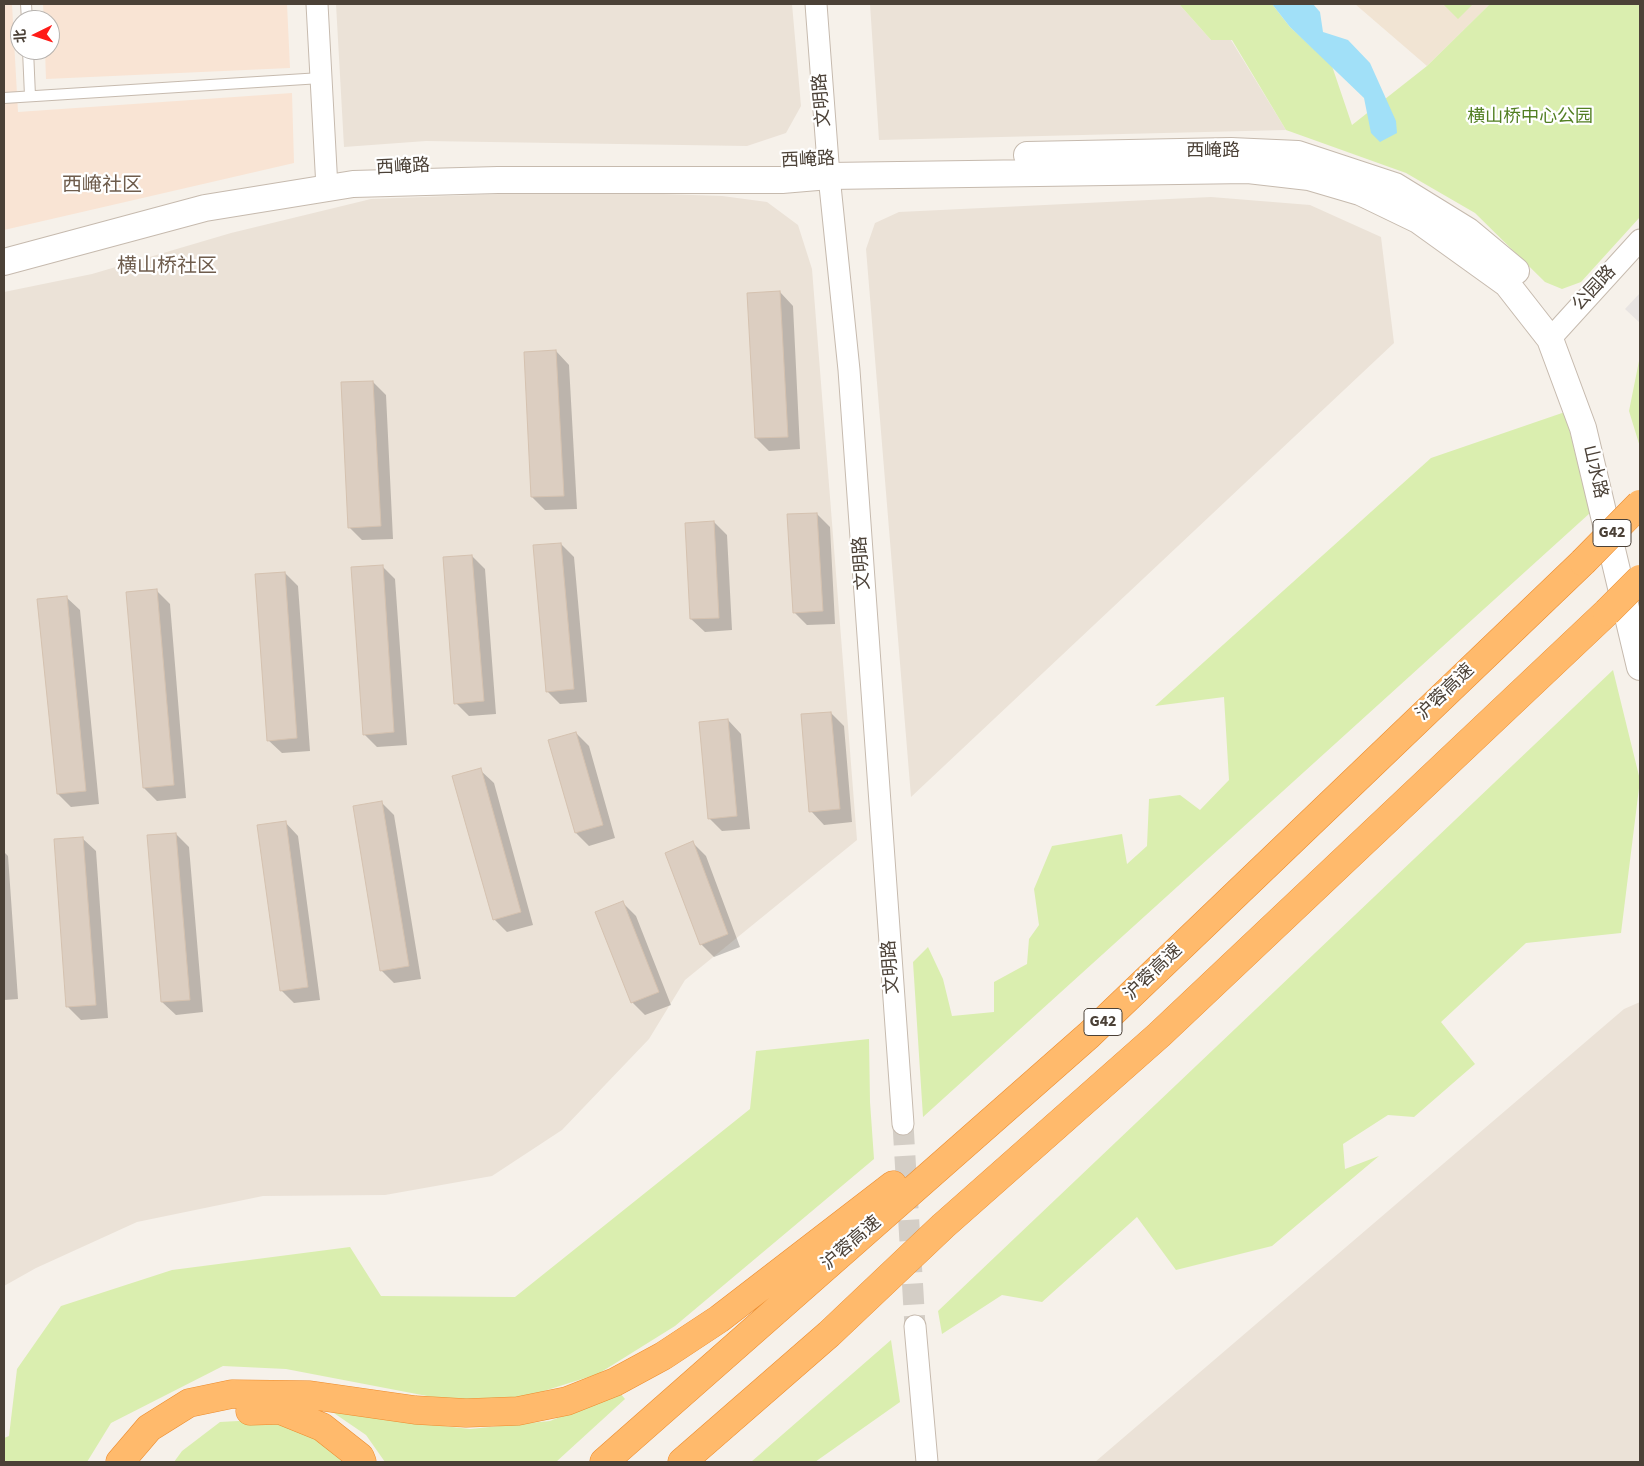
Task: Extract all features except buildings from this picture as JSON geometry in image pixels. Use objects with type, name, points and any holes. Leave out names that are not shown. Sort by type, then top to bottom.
[{"type":"highway","name":"沪蓉高速","points":[[604,1462],[1089,1035],[1583,562],[1640,504]]},
{"type":"highway","name":"G42","points":[[682,1462],[829,1334],[943,1226],[1159,1035],[1640,579]]},
{"type":"highway","points":[[120,1462],[149,1428],[189,1403],[232,1394],[310,1395],[415,1410],[466,1414],[518,1410],[567,1401],[615,1382],[663,1356],[719,1319],[1089,1035]]},
{"type":"highway","points":[[142,1462],[160,1442],[196,1419],[234,1411],[280,1410],[322,1427],[360,1457],[362,1462]]},
{"type":"highway","points":[[692,1462],[722,1429]]},
{"type":"street","points":[[317,4],[327,182]]},
{"type":"street","name":"文明路","points":[[816,4],[828,168],[849,370],[903,1124]]},
{"type":"street","name":"西崦路","points":[[4,262],[205,208],[327,182],[358,170],[522,162],[778,163],[828,168],[1231,151],[1298,154],[1395,186],[1468,231],[1526,279],[1556,332]]},
{"type":"street","name":"西崦路","points":[[4,245],[206,197],[327,182]]},
{"type":"street","name":"公园路","points":[[1556,332],[1640,240]]},
{"type":"street","name":"山水路","points":[[1556,332],[1598,418],[1640,590]]},
{"type":"street","name":"山水路","points":[[1556,332],[1583,428],[1640,667]]},
{"type":"street","points":[[915,1326],[926,1462]]},
{"type":"lane","points":[[28,60],[30,96]]},
{"type":"lane","points":[[4,98],[321,78]]},
{"type":"shaded area","points":[[4,4],[12,4],[12,10],[10,10],[10,60],[15,60],[18,112],[292,93],[294,163],[4,230]]},
{"type":"shaded area","points":[[43,4],[287,4],[290,68],[46,79],[45,60],[60,60],[60,10],[43,10]]},
{"type":"shaded area","points":[[336,4],[792,4],[801,106],[786,133],[747,146],[426,141],[344,147]]},
{"type":"shaded area","points":[[870,4],[1179,4],[1211,40],[1231,40],[1286,130],[879,140]]},
{"type":"shaded area","points":[[1355,4],[1490,4],[1427,66]]},
{"type":"shaded area","points":[[576,191],[722,196],[767,202],[798,225],[812,269],[857,840],[685,980],[649,1039],[562,1130],[492,1176],[385,1195],[263,1196],[137,1222],[36,1268],[4,1286],[4,292],[92,274],[231,233],[371,199]]},
{"type":"shaded area","points":[[1211,197],[1310,205],[1381,237],[1394,343],[911,797],[866,249],[875,223],[899,212]]},
{"type":"shaded area","points":[[1640,293],[1640,323],[1625,309]]},
{"type":"shaded area","points":[[1640,1002],[1640,1462],[1095,1462],[1624,1009]]},
{"type":"green space","name":"横山桥中心公园","points":[[1179,4],[1272,4],[1290,27],[1332,66],[1352,125],[1427,66],[1490,4],[1640,4],[1640,217],[1581,282],[1562,289],[1545,282],[1475,213],[1406,173],[1286,130],[1232,40],[1211,40]]},
{"type":"green space","points":[[1443,4],[1473,4],[1458,19]]},
{"type":"green space","points":[[1640,356],[1640,447],[1629,411]]},
{"type":"green space","points":[[1565,412],[1590,513],[923,1117],[913,962],[928,947],[943,979],[952,1016],[994,1012],[994,982],[1027,964],[1029,939],[1039,925],[1034,889],[1052,846],[1122,834],[1127,864],[1147,846],[1149,799],[1180,795],[1200,810],[1229,780],[1224,697],[1155,706],[1431,458]]},
{"type":"green space","points":[[1613,670],[1640,780],[1621,933],[1526,943],[1441,1022],[1475,1064],[1414,1117],[1388,1115],[1343,1144],[1345,1169],[1379,1156],[1272,1246],[1176,1270],[1137,1217],[1042,1302],[1002,1295],[942,1334],[938,1311]]},
{"type":"green space","points":[[869,1039],[870,1102],[874,1159],[675,1326],[598,1374],[528,1396],[492,1402],[448,1400],[286,1369],[223,1366],[111,1423],[87,1462],[4,1462],[4,1438],[9,1436],[17,1369],[61,1306],[172,1270],[350,1247],[381,1296],[515,1297],[750,1109],[756,1051]]},
{"type":"green space","points":[[891,1340],[900,1402],[815,1462],[751,1462]]},
{"type":"green space","points":[[620,1393],[625,1399],[556,1462],[385,1462],[366,1435],[328,1409],[407,1422],[470,1429],[550,1421]]},
{"type":"green space","points":[[274,1419],[318,1437],[348,1462],[174,1462],[182,1451],[220,1422]]},
{"type":"water","points":[[1272,4],[1313,4],[1320,12],[1323,32],[1348,40],[1370,63],[1396,121],[1397,133],[1380,142],[1371,133],[1364,98],[1290,27]]},
{"type":"tunnel","points":[[903,1124],[915,1326]]},
{"type":"district","name":"西崦社区","points":[[102,187]]},
{"type":"district","name":"横山桥社区","points":[[167,268]]}]
